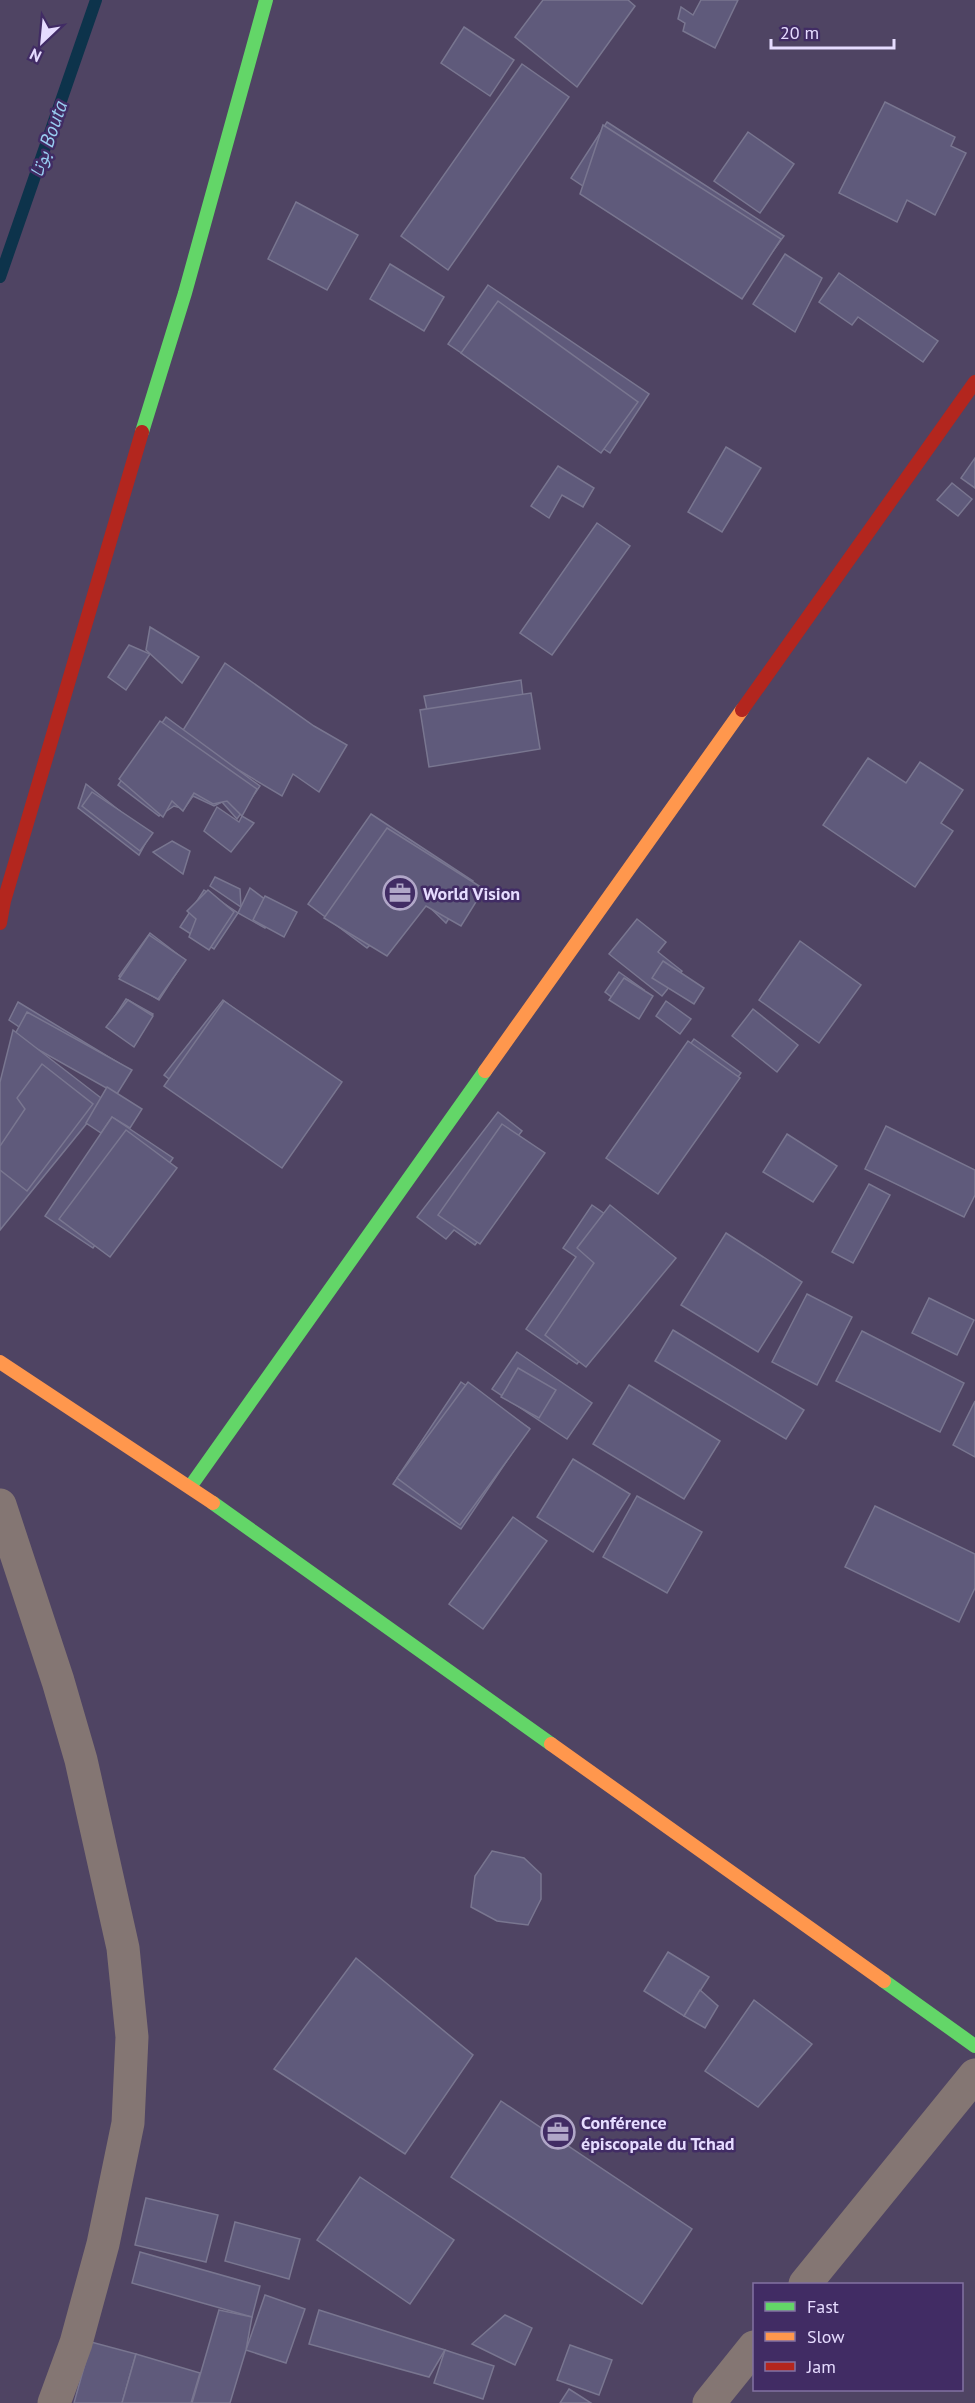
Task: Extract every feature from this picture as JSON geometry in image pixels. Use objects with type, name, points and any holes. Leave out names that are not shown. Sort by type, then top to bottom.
[{"type":"street","points":[[0,923],[4,901],[144,423],[185,293],[266,0]]},
{"type":"street","points":[[190,1487],[975,382]]},
{"type":"street","points":[[0,1362],[190,1487],[975,2046]]},
{"type":"street","points":[[0,1505],[58,1681],[81,1760],[123,1948],[132,2037],[128,2123],[103,2244],[76,2343],[54,2403]]},
{"type":"street","points":[[806,2283],[975,2075]]},
{"type":"street","points":[[709,2403],[753,2348]]},
{"type":"building","points":[[543,0],[628,0],[635,6],[577,87],[515,37]]},
{"type":"building","points":[[701,0],[738,0],[715,48],[683,31],[685,23],[678,19],[681,7],[693,15]]},
{"type":"building","points":[[464,27],[514,60],[490,96],[441,63]]},
{"type":"building","points":[[522,64],[569,97],[448,270],[401,236]]},
{"type":"building","points":[[885,102],[955,137],[951,146],[966,153],[935,215],[907,200],[897,222],[839,193]]},
{"type":"building","points":[[607,122],[784,236],[742,293],[571,178]]},
{"type":"building","points":[[603,125],[781,239],[742,299],[580,194]]},
{"type":"building","points":[[748,132],[794,164],[760,213],[714,181]]},
{"type":"building","points":[[296,202],[358,235],[327,290],[268,259]]},
{"type":"building","points":[[785,254],[822,278],[795,332],[753,304]]},
{"type":"building","points":[[390,264],[444,297],[424,331],[370,299]]},
{"type":"building","points":[[839,273],[938,341],[923,362],[858,317],[852,325],[819,302]]},
{"type":"building","points":[[488,285],[649,394],[610,453],[448,344]]},
{"type":"building","points":[[498,301],[638,402],[601,453],[461,353]]},
{"type":"building","points":[[726,447],[761,468],[722,532],[688,512]]},
{"type":"building","points":[[975,458],[975,488],[961,478]]},
{"type":"building","points":[[558,466],[594,488],[583,507],[562,495],[549,518],[531,506]]},
{"type":"building","points":[[952,483],[972,499],[958,516],[937,500]]},
{"type":"building","points":[[597,523],[630,546],[552,655],[520,633]]},
{"type":"building","points":[[150,627],[199,657],[182,683],[146,650]]},
{"type":"building","points":[[129,645],[150,654],[126,690],[108,677]]},
{"type":"building","points":[[225,663],[314,726],[347,745],[319,792],[293,774],[282,796],[180,735]]},
{"type":"building","points":[[521,680],[529,747],[437,760],[424,696]]},
{"type":"building","points":[[531,693],[540,749],[429,767],[420,710]]},
{"type":"building","points":[[166,717],[260,786],[237,819],[222,802],[214,806],[193,796],[184,809],[174,806],[159,816],[118,785]]},
{"type":"building","points":[[160,721],[257,789],[242,816],[227,801],[213,804],[194,793],[183,811],[172,801],[163,817],[119,779]]},
{"type":"building","points":[[868,758],[906,783],[920,762],[963,790],[941,823],[953,831],[915,887],[823,825]]},
{"type":"building","points":[[86,784],[150,835],[139,855],[78,808]]},
{"type":"building","points":[[92,792],[153,833],[140,851],[82,806]]},
{"type":"building","points":[[217,807],[239,822],[242,816],[254,823],[231,852],[204,831]]},
{"type":"building","points":[[371,814],[473,881],[446,923],[419,897],[367,948],[308,904]]},
{"type":"building","points":[[387,828],[484,889],[461,926],[426,906],[387,956],[324,918]]},
{"type":"building","points":[[172,841],[190,851],[183,874],[153,852]]},
{"type":"building","points":[[215,877],[240,889],[241,907],[210,886]]},
{"type":"building","points":[[250,888],[279,910],[265,928],[238,913]]},
{"type":"building","points":[[204,890],[238,913],[214,949],[180,927]]},
{"type":"building","points":[[208,890],[234,912],[209,950],[189,937],[196,919],[187,911]]},
{"type":"building","points":[[265,896],[297,912],[284,937],[253,920]]},
{"type":"building","points":[[637,919],[666,942],[658,952],[682,971],[662,996],[609,954]]},
{"type":"building","points":[[150,933],[185,960],[159,1000],[119,976]]},
{"type":"building","points":[[149,935],[186,960],[158,999],[119,979]]},
{"type":"building","points":[[800,941],[861,985],[819,1043],[759,1000]]},
{"type":"building","points":[[663,961],[704,988],[694,1004],[652,978]]},
{"type":"building","points":[[619,972],[644,990],[630,1011],[605,992]]},
{"type":"building","points":[[624,978],[653,996],[639,1019],[609,1000]]},
{"type":"building","points":[[126,999],[153,1014],[136,1043],[108,1027]]},
{"type":"building","points":[[128,1000],[153,1016],[134,1047],[106,1027]]},
{"type":"building","points":[[223,1000],[327,1080],[269,1155],[164,1075]]},
{"type":"building","points":[[224,1001],[342,1082],[282,1168],[164,1086]]},
{"type":"building","points":[[666,1001],[691,1019],[680,1034],[656,1016]]},
{"type":"building","points":[[18,1002],[122,1065],[107,1087],[9,1020]]},
{"type":"building","points":[[753,1009],[798,1045],[777,1072],[732,1036]]},
{"type":"building","points":[[27,1012],[132,1070],[117,1094],[14,1036]]},
{"type":"building","points":[[13,1030],[105,1101],[0,1230],[0,1082]]},
{"type":"building","points":[[694,1039],[741,1073],[657,1188],[610,1154]]},
{"type":"building","points":[[688,1041],[740,1078],[658,1194],[606,1158]]},
{"type":"building","points":[[42,1064],[93,1104],[27,1191],[0,1170],[0,1146],[25,1109],[17,1098]]},
{"type":"building","points":[[107,1087],[142,1109],[130,1128],[112,1117],[101,1133],[86,1123]]},
{"type":"building","points":[[498,1112],[522,1131],[484,1180],[498,1190],[486,1206],[498,1215],[475,1245],[454,1230],[446,1239],[417,1217]]},
{"type":"building","points":[[112,1117],[173,1158],[141,1206],[128,1197],[93,1248],[45,1216]]},
{"type":"building","points":[[502,1124],[545,1153],[480,1244],[438,1215]]},
{"type":"building","points":[[886,1126],[975,1170],[975,1195],[964,1217],[865,1169]]},
{"type":"building","points":[[126,1130],[177,1168],[110,1257],[59,1219]]},
{"type":"building","points":[[787,1134],[837,1166],[813,1202],[763,1172]]},
{"type":"building","points":[[869,1184],[890,1195],[853,1263],[832,1252]]},
{"type":"building","points":[[592,1205],[657,1250],[577,1364],[526,1329],[576,1257],[563,1248]]},
{"type":"building","points":[[610,1205],[676,1258],[586,1367],[545,1335],[594,1263],[577,1248]]},
{"type":"building","points":[[726,1233],[802,1282],[758,1352],[681,1305]]},
{"type":"building","points":[[807,1294],[852,1317],[817,1385],[772,1362]]},
{"type":"building","points":[[929,1298],[974,1320],[957,1355],[912,1333]]},
{"type":"building","points":[[673,1330],[804,1410],[786,1439],[655,1361]]},
{"type":"building","points":[[862,1331],[964,1383],[940,1432],[836,1381]]},
{"type":"building","points":[[517,1352],[592,1403],[567,1439],[492,1389]]},
{"type":"building","points":[[518,1368],[556,1390],[539,1418],[501,1397]]},
{"type":"building","points":[[461,1382],[529,1428],[461,1529],[393,1484]]},
{"type":"building","points":[[468,1382],[530,1429],[460,1525],[397,1478]]},
{"type":"building","points":[[629,1385],[720,1441],[684,1499],[593,1444]]},
{"type":"building","points":[[975,1401],[975,1457],[953,1445]]},
{"type":"building","points":[[573,1459],[630,1494],[593,1552],[537,1517]]},
{"type":"building","points":[[637,1496],[702,1532],[667,1593],[603,1557]]},
{"type":"building","points":[[875,1506],[975,1554],[975,1588],[959,1622],[845,1567]]},
{"type":"building","points":[[513,1517],[547,1541],[483,1629],[449,1604]]},
{"type":"building","points":[[492,1851],[524,1858],[541,1874],[541,1899],[528,1925],[497,1921],[471,1907],[475,1876]]},
{"type":"building","points":[[668,1952],[709,1977],[684,2016],[644,1991]]},
{"type":"building","points":[[356,1958],[473,2055],[405,2154],[274,2069]]},
{"type":"building","points":[[700,1990],[718,2006],[705,2028],[684,2016]]},
{"type":"building","points":[[754,2000],[812,2044],[758,2107],[705,2071]]},
{"type":"building","points":[[501,2101],[692,2229],[642,2304],[451,2177]]},
{"type":"building","points":[[360,2177],[454,2240],[410,2304],[317,2240]]},
{"type":"building","points":[[146,2198],[218,2215],[206,2262],[135,2245]]},
{"type":"building","points":[[235,2222],[300,2239],[289,2279],[225,2261]]},
{"type":"building","points":[[140,2252],[260,2286],[252,2317],[132,2283]]},
{"type":"building","points":[[265,2295],[305,2309],[286,2363],[246,2350]]},
{"type":"building","points":[[219,2310],[252,2317],[246,2350],[230,2403],[192,2403]]},
{"type":"building","points":[[319,2310],[445,2350],[429,2377],[309,2344]]},
{"type":"building","points":[[505,2315],[532,2328],[515,2365],[472,2344]]},
{"type":"building","points":[[91,2342],[136,2354],[122,2403],[74,2403]]},
{"type":"building","points":[[570,2345],[612,2360],[599,2395],[557,2380]]},
{"type":"building","points":[[445,2350],[494,2366],[483,2399],[434,2383]]},
{"type":"building","points":[[136,2354],[200,2373],[191,2403],[122,2403]]},
{"type":"building","points":[[569,2389],[591,2403],[560,2403]]},
{"type":"waterway","name":"بوتا Bouta","points":[[0,277],[96,0]]},
{"type":"traffic: fast","points":[[142,432],[185,293],[266,0]]},
{"type":"traffic: fast","points":[[190,1487],[485,1071]]},
{"type":"traffic: fast","points":[[213,1503],[551,1744]]},
{"type":"traffic: fast","points":[[884,1981],[975,2046]]},
{"type":"traffic: slow","points":[[485,1071],[742,710]]},
{"type":"traffic: slow","points":[[0,1362],[213,1503]]},
{"type":"traffic: slow","points":[[551,1744],[884,1981]]},
{"type":"traffic: jam","points":[[742,710],[975,382]]},
{"type":"traffic: jam","points":[[0,923],[4,901],[142,432]]},
{"type":"place","name":"World Vision","points":[[400,893]]},
{"type":"place","name":"Conférence épiscopale du Tchad","points":[[558,2132]]}]
